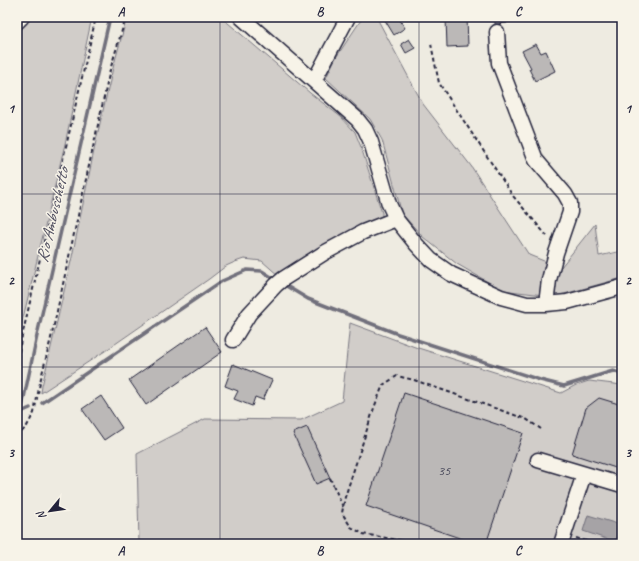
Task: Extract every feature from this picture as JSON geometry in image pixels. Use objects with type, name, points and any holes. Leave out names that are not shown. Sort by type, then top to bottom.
[{"type":"street","points":[[17,22],[22,17]]},
{"type":"street","points":[[241,17],[357,119],[366,130],[372,142],[389,204],[396,219],[431,260],[451,274],[501,297],[527,304],[567,302],[622,287]]},
{"type":"street","points":[[314,81],[348,17]]},
{"type":"street","points":[[497,32],[499,63],[536,160],[565,194],[570,203],[570,212],[556,253],[549,280],[546,304]]},
{"type":"street","points":[[233,340],[249,314],[280,282],[324,253],[363,232],[396,219]]},
{"type":"street","points":[[538,460],[622,485]]},
{"type":"street","points":[[560,544],[584,474]]},
{"type":"path","points":[[17,366],[20,345],[96,17]]},
{"type":"path","points":[[17,437],[27,426],[34,413],[110,70],[126,17]]},
{"type":"path","points":[[431,44],[439,83],[513,196],[547,235],[556,253]]},
{"type":"path","points":[[422,544],[362,534],[351,527],[342,513],[345,497],[383,385],[397,376],[414,380],[526,419],[541,429]]},
{"type":"path","points":[[330,478],[343,508]]},
{"type":"path","points":[[574,537],[586,541],[585,544]]},
{"type":"shaded area","points":[[29,17],[92,17],[65,144],[17,343],[17,31]]},
{"type":"shaded area","points":[[127,17],[221,17],[310,93],[341,117],[355,132],[382,213],[382,218],[279,276],[262,261],[244,259],[226,266],[105,351],[41,393],[72,257],[97,136]]},
{"type":"shaded area","points":[[363,17],[377,17],[423,104],[471,166],[529,255],[549,263],[543,295],[502,290],[457,264],[423,237],[402,214],[382,140],[370,119],[326,78],[335,59]]},
{"type":"shaded area","points":[[595,224],[599,256],[622,251],[622,278],[555,296],[551,288],[558,266],[561,267]]},
{"type":"shaded area","points":[[350,323],[415,347],[561,393],[576,385],[589,381],[622,385],[622,544],[139,544],[137,454],[205,419],[301,420],[342,401]]},
{"type":"shaded area","points":[[588,515],[621,525],[615,542],[583,531]]},
{"type":"building","points":[[383,17],[398,17],[405,28],[394,35]]},
{"type":"building","points":[[467,17],[468,46],[447,47],[446,18]]},
{"type":"building","points":[[495,17],[506,17],[507,23],[495,24]]},
{"type":"building","points":[[409,39],[415,48],[406,53],[401,44]]},
{"type":"building","points":[[536,44],[541,53],[546,51],[555,71],[535,81],[529,69],[531,68],[522,51]]},
{"type":"building","points":[[205,327],[222,352],[146,405],[129,380]]},
{"type":"building","points":[[233,364],[272,380],[263,400],[255,397],[252,406],[234,399],[238,391],[225,386]]},
{"type":"building","points":[[404,393],[523,433],[486,544],[477,544],[366,506]]},
{"type":"building","points":[[101,396],[122,428],[104,440],[82,409]]},
{"type":"building","points":[[599,398],[622,405],[622,470],[572,454],[586,408]]},
{"type":"building","points":[[307,427],[330,478],[316,484],[293,433]]},
{"type":"waterway","name":"Rio Ambuschetto","points":[[17,418],[21,412],[38,331],[110,17]]},
{"type":"waterway","points":[[42,403],[222,281],[247,270],[262,271],[276,280]]},
{"type":"waterway","points":[[283,284],[308,299],[398,334],[540,380],[564,386],[613,371],[622,374]]},
{"type":"waterway","name":"Rio Ambuschetto","points":[[21,412],[30,408]]}]
